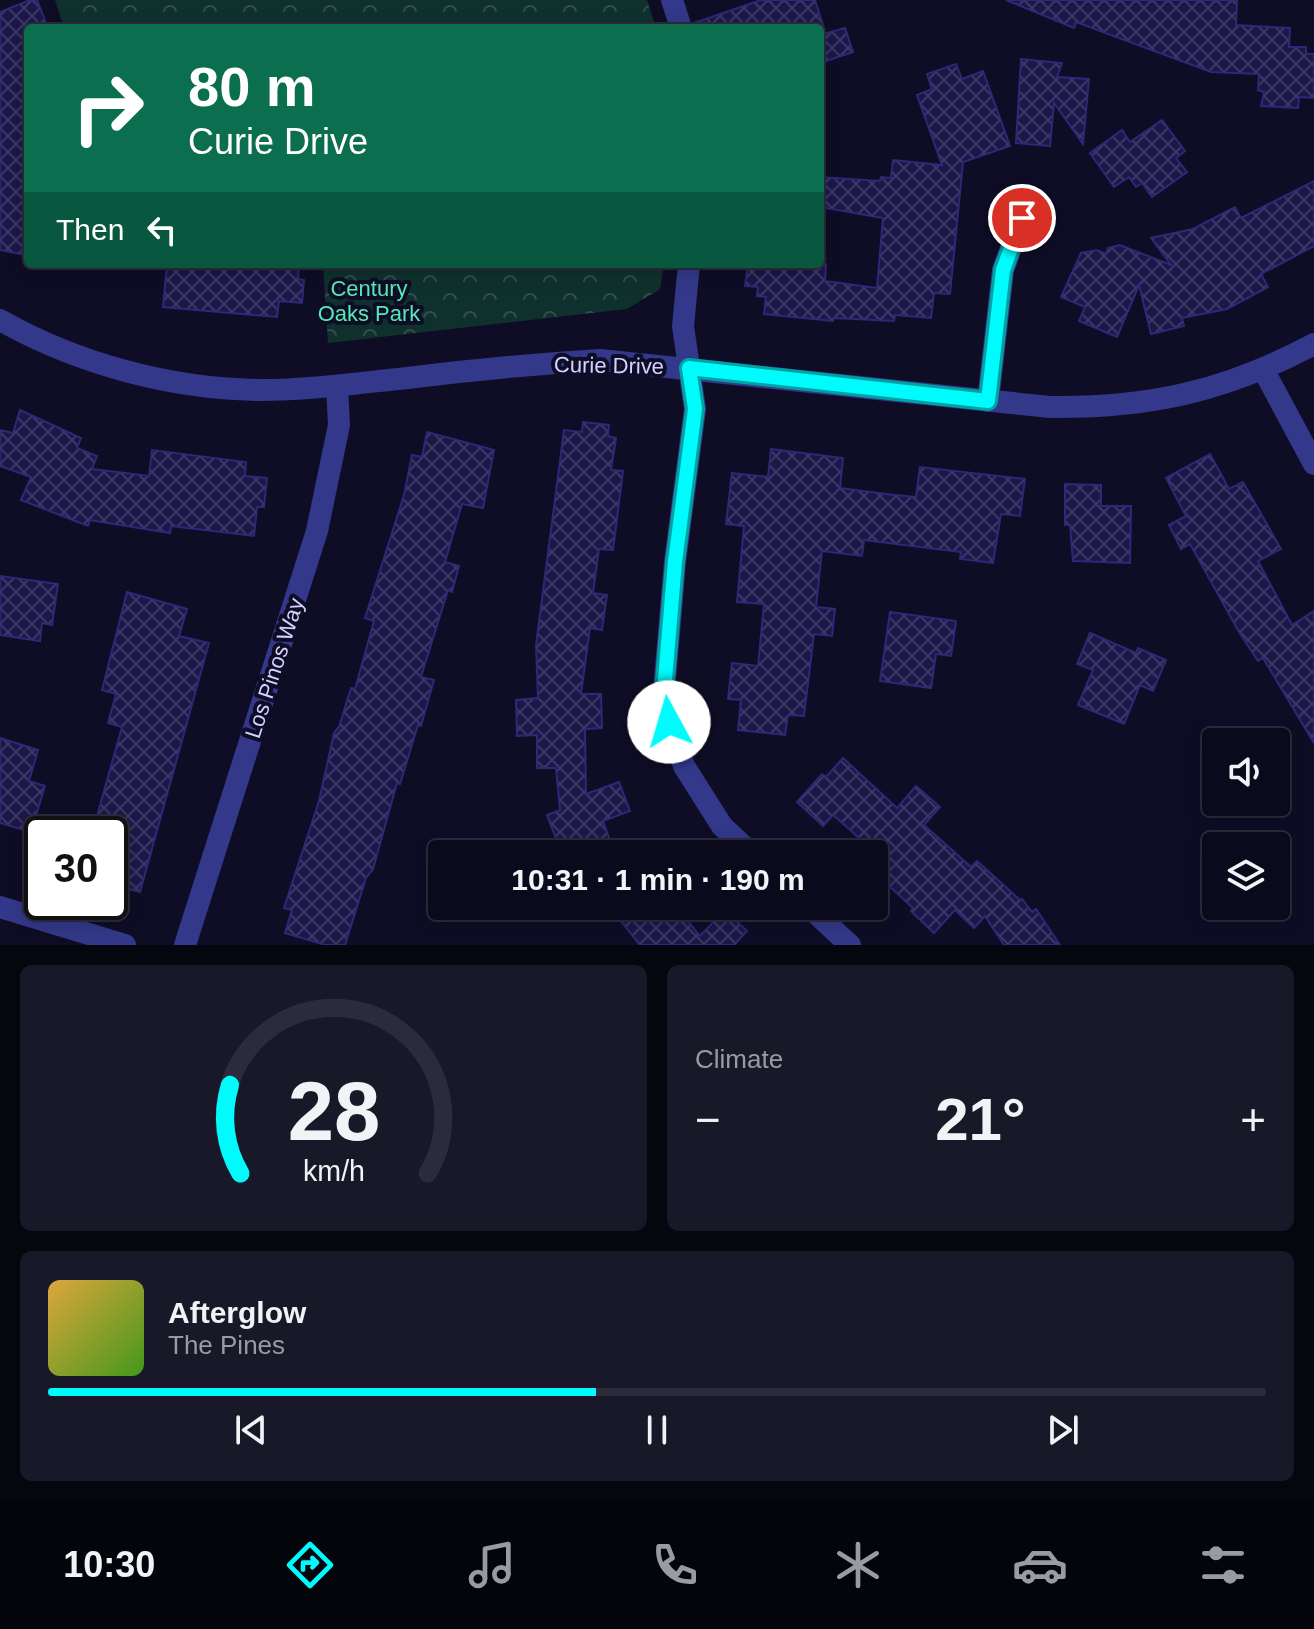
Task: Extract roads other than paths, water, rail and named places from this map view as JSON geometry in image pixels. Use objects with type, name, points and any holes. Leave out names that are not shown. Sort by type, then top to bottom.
[{"type":"street","points":[[672,0],[680,24]]},
{"type":"street","points":[[988,401],[1003,270],[1022,218]]},
{"type":"street","points":[[689,268],[683,326],[695,409],[675,562],[664,691],[669,722],[684,766],[722,826],[737,840]]},
{"type":"street","name":"Curie Drive","points":[[0,320],[76,356],[142,375],[259,390],[337,387],[546,363],[600,360],[988,401],[1110,407],[1176,398],[1264,371],[1314,344]]},
{"type":"street","points":[[1264,371],[1314,464]]},
{"type":"street","name":"Los Pinos Way","points":[[185,945],[317,531],[339,425],[337,387]]},
{"type":"street","points":[[0,907],[125,945]]},
{"type":"street","points":[[823,920],[850,945]]},
{"type":"park label","name":"Century Oaks Park","points":[[369,300]]}]
